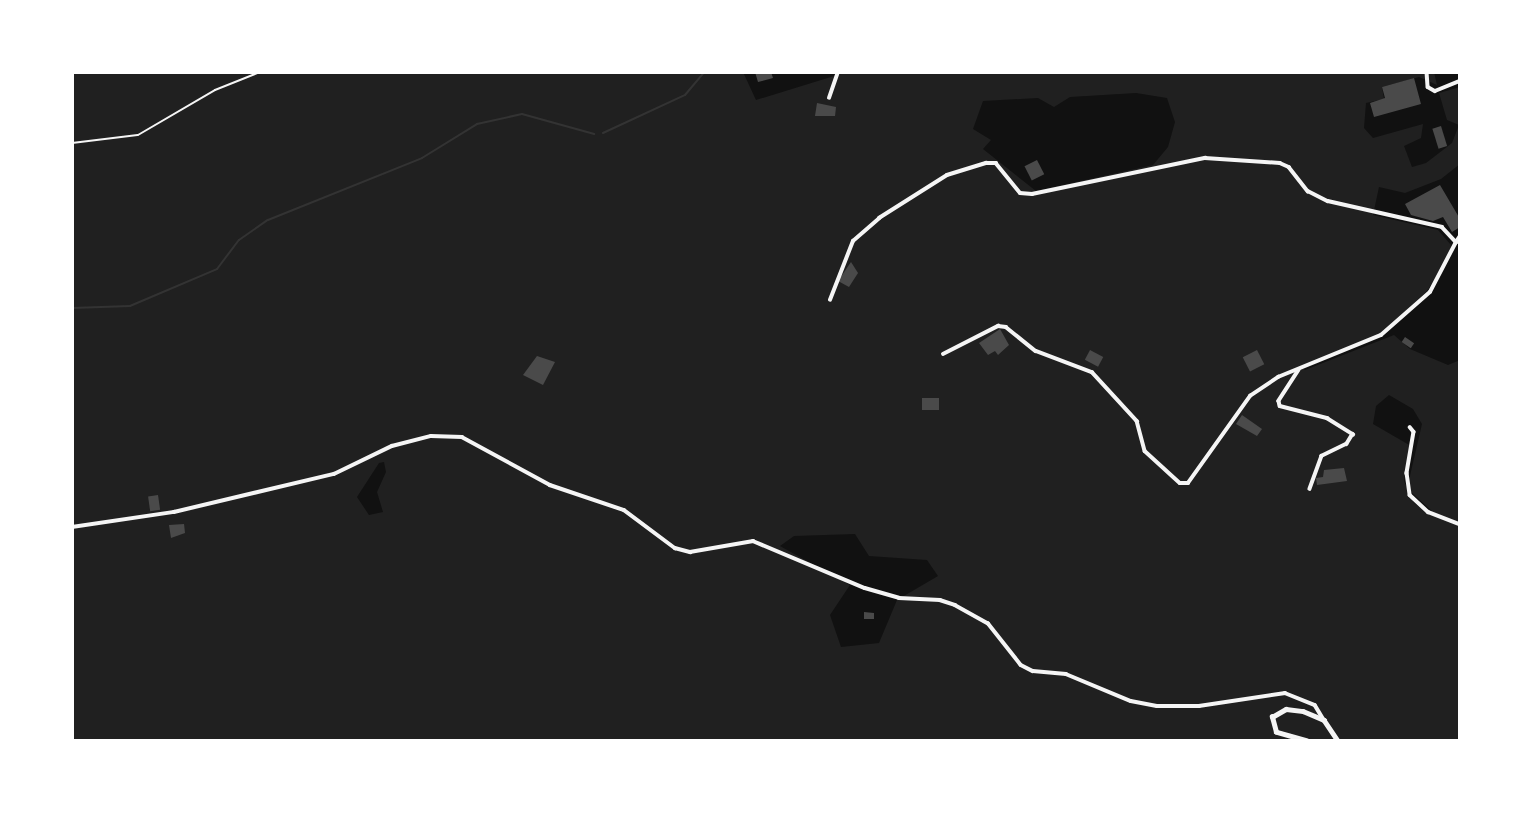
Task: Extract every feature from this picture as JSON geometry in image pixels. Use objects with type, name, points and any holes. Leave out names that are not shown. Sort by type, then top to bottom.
[{"type":"street","points":[[830,98],[838,72]]},
{"type":"street","points":[[1427,72],[1428,87],[1435,91],[1460,80]]},
{"type":"street","points":[[830,300],[853,241],[879,218],[947,175],[986,163],[996,163],[1020,193],[1032,194],[1205,158],[1280,163],[1289,167],[1308,191],[1328,201],[1442,227],[1456,242]]},
{"type":"street","points":[[943,354],[998,326],[1006,327],[1036,351],[1091,372],[1137,421],[1145,451],[1180,483],[1188,483],[1250,396],[1300,368],[1381,335],[1430,292],[1460,236]]},
{"type":"street","points":[[1300,368],[1279,401],[1280,406],[1327,418],[1353,434],[1347,444],[1322,456],[1310,489]]},
{"type":"street","points":[[1410,427],[1415,432],[1407,473],[1410,495],[1428,512],[1460,524]]},
{"type":"street","points":[[72,527],[174,512],[334,474],[392,446],[431,436],[462,437],[550,485],[624,510],[675,548],[690,552],[753,541],[854,585],[898,598],[940,600],[955,605],[988,623],[1021,665],[1033,671],[1066,674],[1131,701],[1157,706],[1199,706],[1285,692],[1315,705],[1338,741]]},
{"type":"street","points":[[1307,741],[1276,732],[1272,717],[1296,709],[1324,720]]},
{"type":"path","points":[[72,143],[138,135],[215,90],[260,72]]},
{"type":"shaded area","points":[[72,72],[743,72],[756,100],[847,72],[1434,72],[1437,85],[1419,77],[1382,87],[1384,99],[1366,103],[1364,128],[1373,138],[1423,124],[1421,138],[1404,146],[1412,167],[1426,163],[1452,143],[1459,125],[1447,120],[1439,93],[1460,87],[1460,164],[1441,179],[1405,193],[1379,187],[1373,215],[1438,230],[1451,245],[1446,263],[1427,291],[1382,333],[1301,367],[1305,370],[1394,335],[1410,349],[1448,365],[1460,360],[1460,741],[72,741]],"holes":[[[1136,93],[1167,98],[1175,122],[1168,147],[1153,165],[1036,191],[983,149],[991,140],[973,129],[983,101],[1038,98],[1054,107],[1070,97]],[[1389,395],[1413,409],[1422,424],[1409,480],[1411,492],[1432,511],[1430,515],[1414,503],[1404,481],[1411,446],[1373,424],[1376,406]],[[384,462],[386,472],[377,492],[383,512],[369,515],[357,497],[379,463]],[[855,534],[869,556],[927,560],[938,576],[897,600],[879,643],[841,647],[830,615],[850,585],[780,546],[794,536]]]},
{"type":"building","points":[[755,72],[771,72],[773,78],[758,82]]},
{"type":"building","points":[[1414,78],[1421,104],[1374,117],[1370,103],[1385,98],[1382,87]]},
{"type":"building","points":[[817,103],[836,107],[835,116],[815,116]]},
{"type":"building","points":[[1441,126],[1447,146],[1439,149],[1432,129]]},
{"type":"building","points":[[1037,160],[1044,174],[1032,181],[1025,166]]},
{"type":"building","points":[[1440,185],[1460,219],[1460,227],[1452,232],[1443,217],[1433,221],[1411,215],[1405,204]]},
{"type":"building","points":[[851,262],[858,273],[849,287],[838,281]]},
{"type":"building","points":[[1000,329],[1009,345],[998,355],[995,351],[988,355],[979,343]]},
{"type":"building","points":[[1405,337],[1414,343],[1411,348],[1402,342]]},
{"type":"building","points":[[1090,350],[1103,357],[1098,367],[1085,360]]},
{"type":"building","points":[[1257,350],[1264,364],[1250,372],[1243,357]]},
{"type":"building","points":[[537,356],[555,362],[543,385],[523,375]]},
{"type":"building","points":[[922,398],[939,398],[939,410],[922,410]]},
{"type":"building","points":[[1242,415],[1262,429],[1257,436],[1236,424]]},
{"type":"building","points":[[1344,468],[1347,481],[1317,485],[1316,478],[1323,477],[1324,470]]},
{"type":"building","points":[[158,495],[160,510],[150,511],[148,496]]},
{"type":"building","points":[[184,524],[185,533],[171,538],[169,525]]},
{"type":"building","points":[[864,612],[874,613],[874,619],[864,619]]},
{"type":"waterway","points":[[603,133],[685,95],[704,72]]},
{"type":"waterway","points":[[72,308],[130,306],[217,269],[239,240],[268,220],[422,158],[477,124],[522,114],[594,134]]}]
